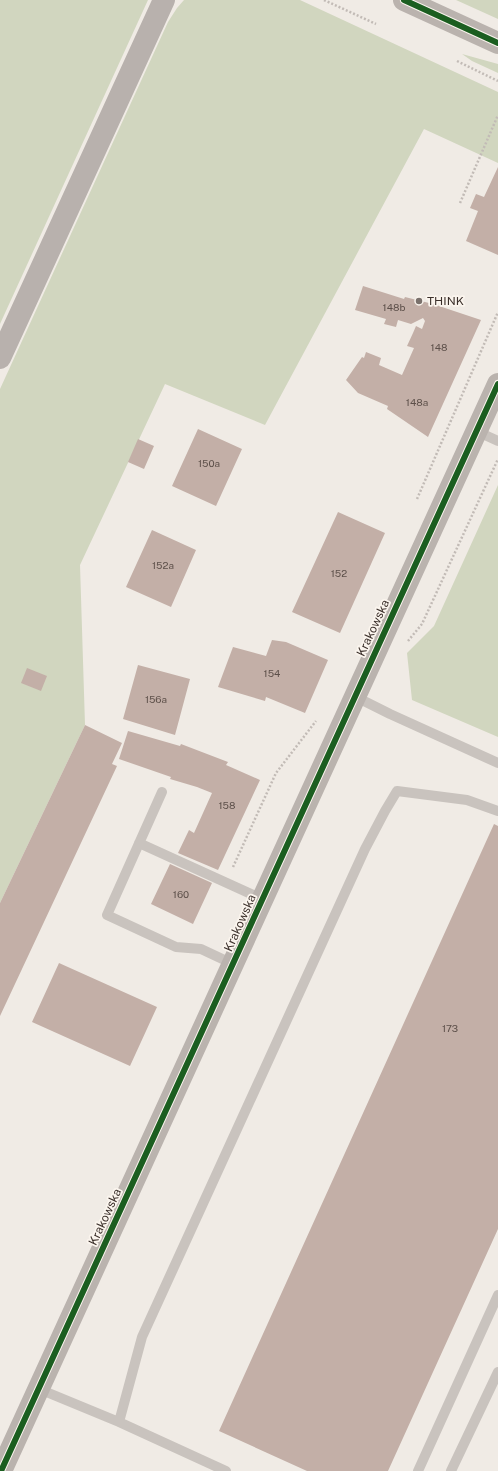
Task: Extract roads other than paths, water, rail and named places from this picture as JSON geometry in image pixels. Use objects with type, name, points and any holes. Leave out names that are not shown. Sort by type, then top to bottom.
[{"type":"main road","points":[[0,358],[164,0]]},
{"type":"street","points":[[404,0],[498,43]]},
{"type":"street","name":"Krakowska","points":[[1,1471],[354,696],[498,384]]},
{"type":"lane","points":[[476,431],[498,442]]},
{"type":"lane","points":[[354,696],[498,763]]},
{"type":"lane","points":[[118,1422],[142,1337],[384,811],[397,791],[467,800],[498,811]]},
{"type":"lane","points":[[162,792],[106,915],[176,947],[201,949],[233,964]]},
{"type":"lane","points":[[139,843],[262,899]]},
{"type":"lane","points":[[418,1471],[498,1295]]},
{"type":"lane","points":[[451,1471],[498,1372]]},
{"type":"lane","points":[[39,1389],[118,1422],[226,1471]]},
{"type":"place","name":"THINK","points":[[419,301]]}]
